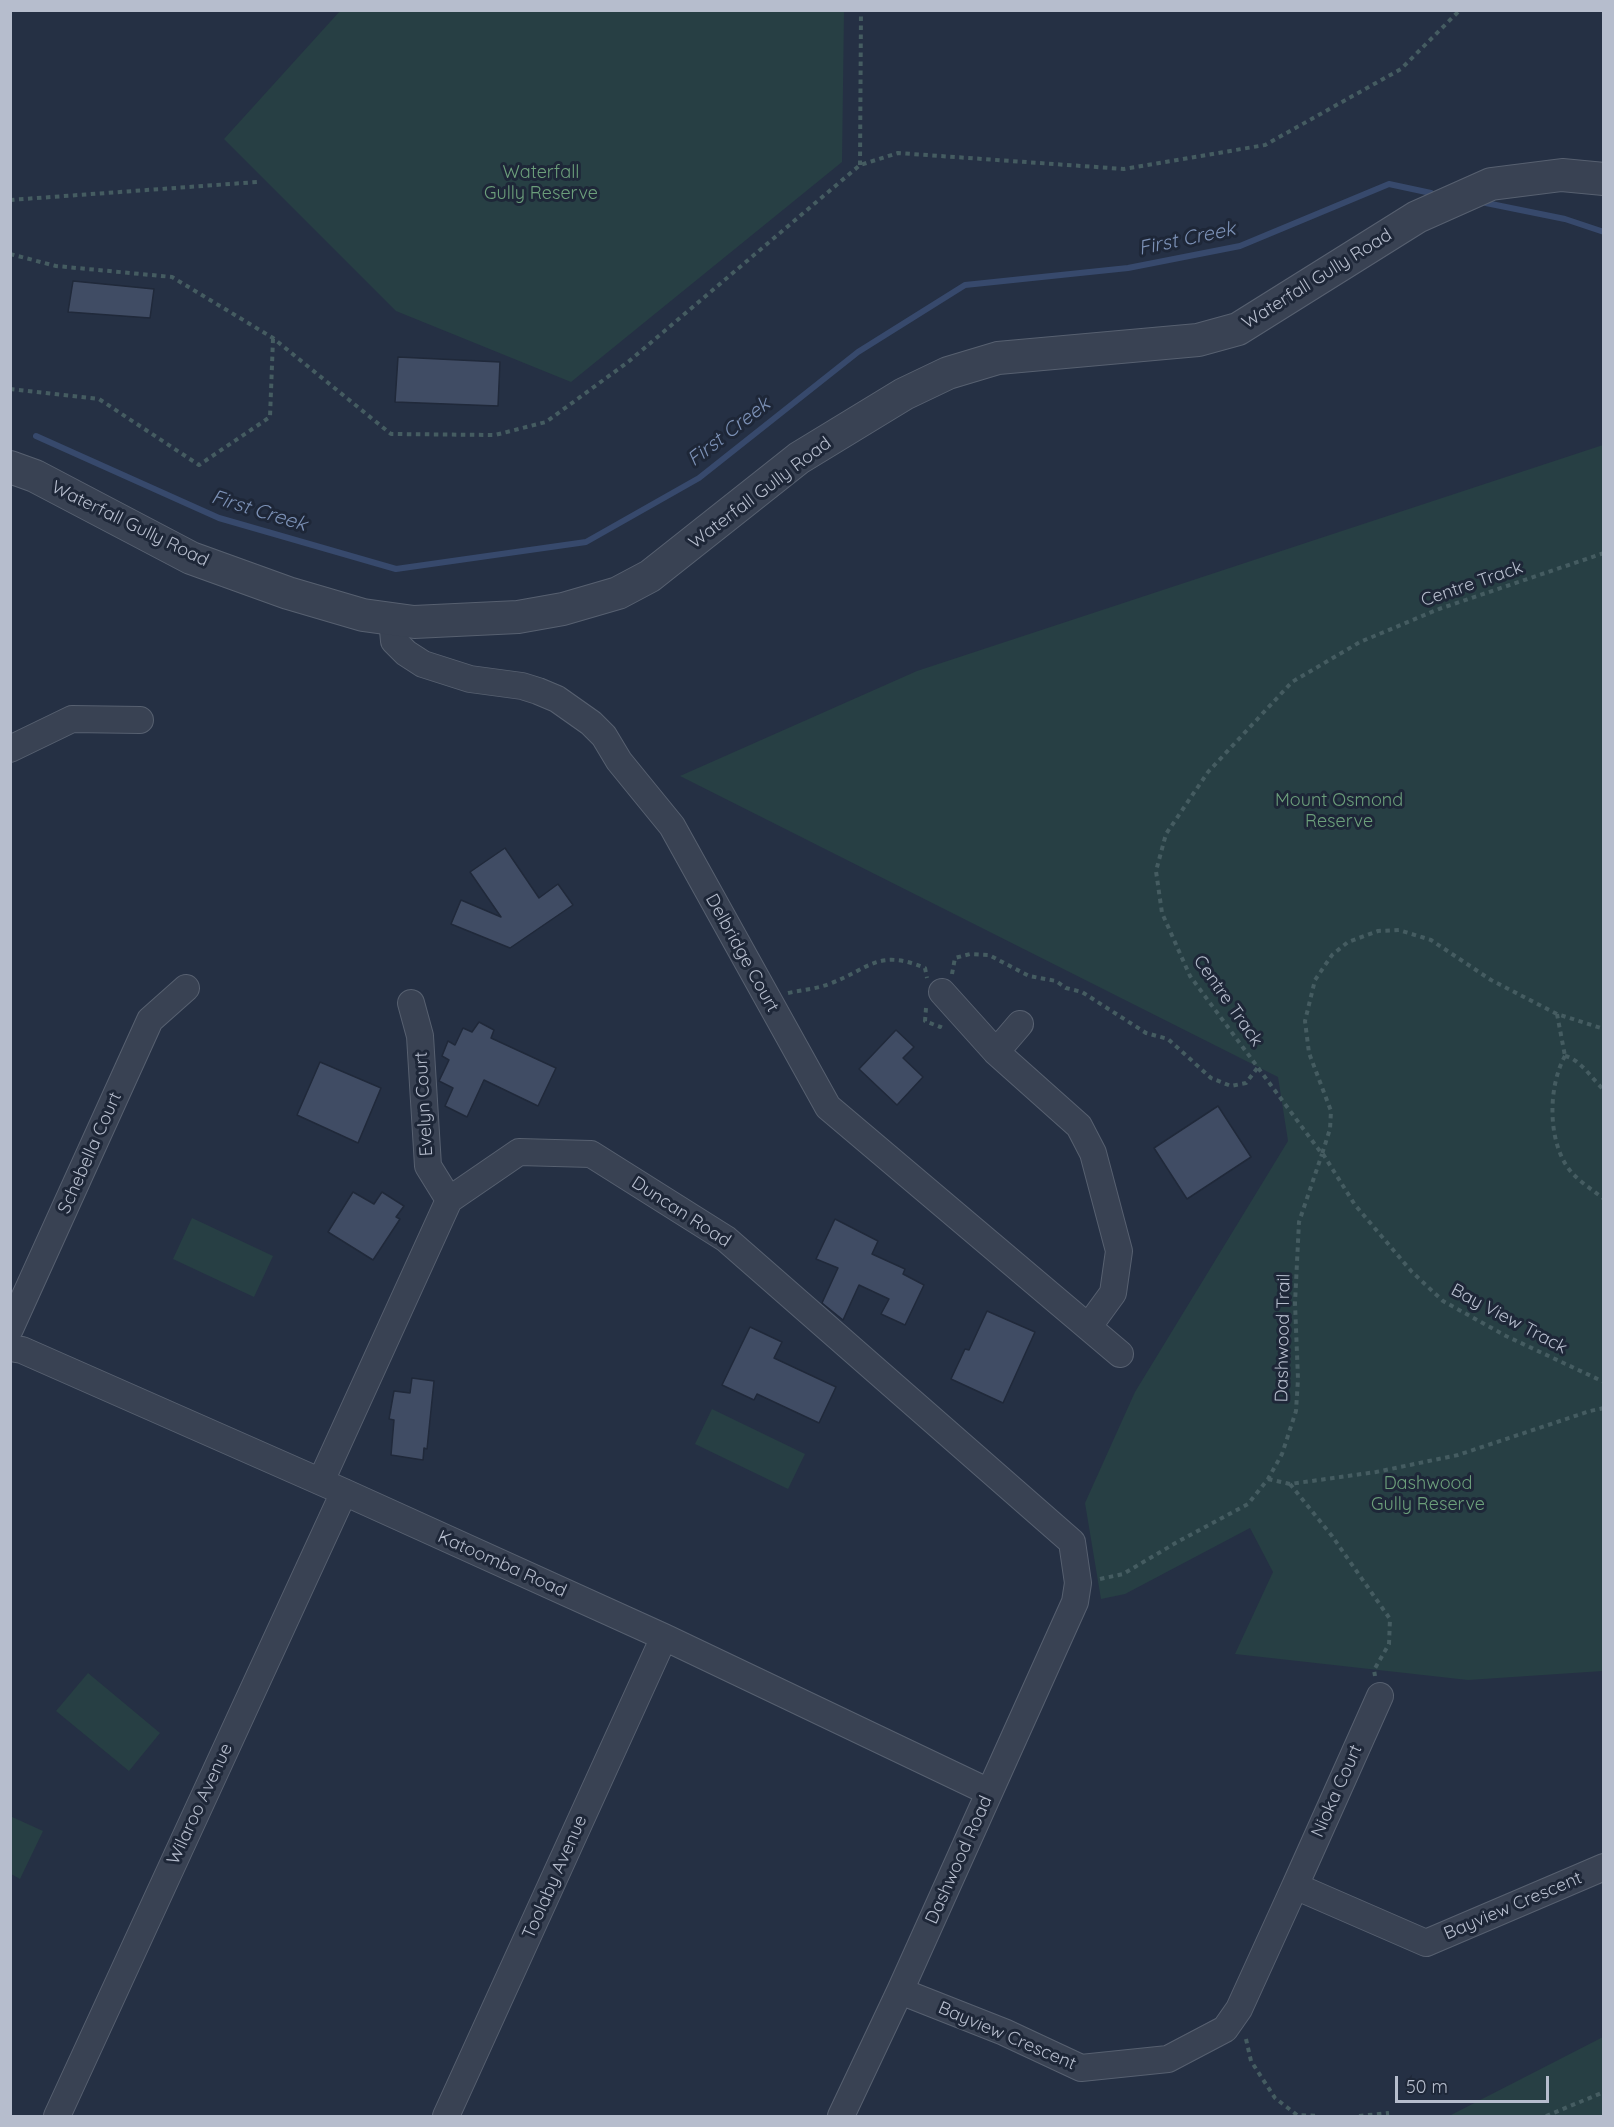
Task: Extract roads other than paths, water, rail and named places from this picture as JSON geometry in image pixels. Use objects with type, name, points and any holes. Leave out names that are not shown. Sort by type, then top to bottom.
[{"type":"street","name":"Waterfall Gully Road","points":[[23,472],[191,558],[288,593],[363,615],[414,622],[518,617],[563,609],[618,592],[650,576],[799,458],[904,394],[948,373],[998,358],[1198,340],[1238,329],[1417,217],[1491,184],[1562,175],[1604,179]]},
{"type":"street","name":"Delbridge Court","points":[[392,619],[394,641],[406,653],[423,664],[470,679],[522,686],[538,691],[557,699],[591,723],[604,736],[619,760],[672,826],[828,1107],[1120,1353]]},
{"type":"street","points":[[10,749],[72,719],[140,720]]},
{"type":"street","name":"Schebella Court","points":[[10,1329],[150,1020],[186,988]]},
{"type":"street","points":[[935,993],[996,1052],[1079,1126],[1093,1153],[1119,1251],[1113,1293],[1089,1326]]},
{"type":"street","name":"Evelyn Court","points":[[411,1004],[420,1036],[428,1166],[449,1200]]},
{"type":"street","points":[[996,1052],[1020,1024]]},
{"type":"street","name":"Duncan Road","points":[[449,1200],[519,1152],[591,1154],[726,1239],[1072,1542],[1076,1593]]},
{"type":"street","points":[[332,1486],[449,1200]]},
{"type":"street","name":"Katoomba Road","points":[[10,1348],[22,1350],[332,1486],[664,1637],[989,1792]]},
{"type":"street","name":"Wilaroo Avenue","points":[[57,2116],[332,1486]]},
{"type":"street","name":"Dashwood Road","points":[[841,2116],[900,1991],[1076,1593]]},
{"type":"street","name":"Toolaby Avenue","points":[[446,2116],[664,1637]]},
{"type":"street","name":"Nioka Court","points":[[1295,1886],[1380,1696]]},
{"type":"street","name":"Bayview Crescent","points":[[900,1991],[1004,2032],[1081,2068],[1168,2059],[1225,2029],[1239,2009],[1295,1886],[1426,1944],[1604,1867]]},
{"type":"waterway","name":"First Creek","points":[[36,436],[219,518],[396,569],[586,542],[699,478],[858,352],[965,285],[1128,268],[1240,246],[1389,184],[1431,193]]},
{"type":"waterway","name":"First Creek","points":[[1486,203],[1565,219],[1604,232]]},
{"type":"park label","name":"Waterfall Gully Reserve","points":[[541,183]]},
{"type":"park label","name":"Mount Osmond Reserve","points":[[1339,811]]},
{"type":"park label","name":"Dashwood Gully Reserve","points":[[1428,1494]]}]
